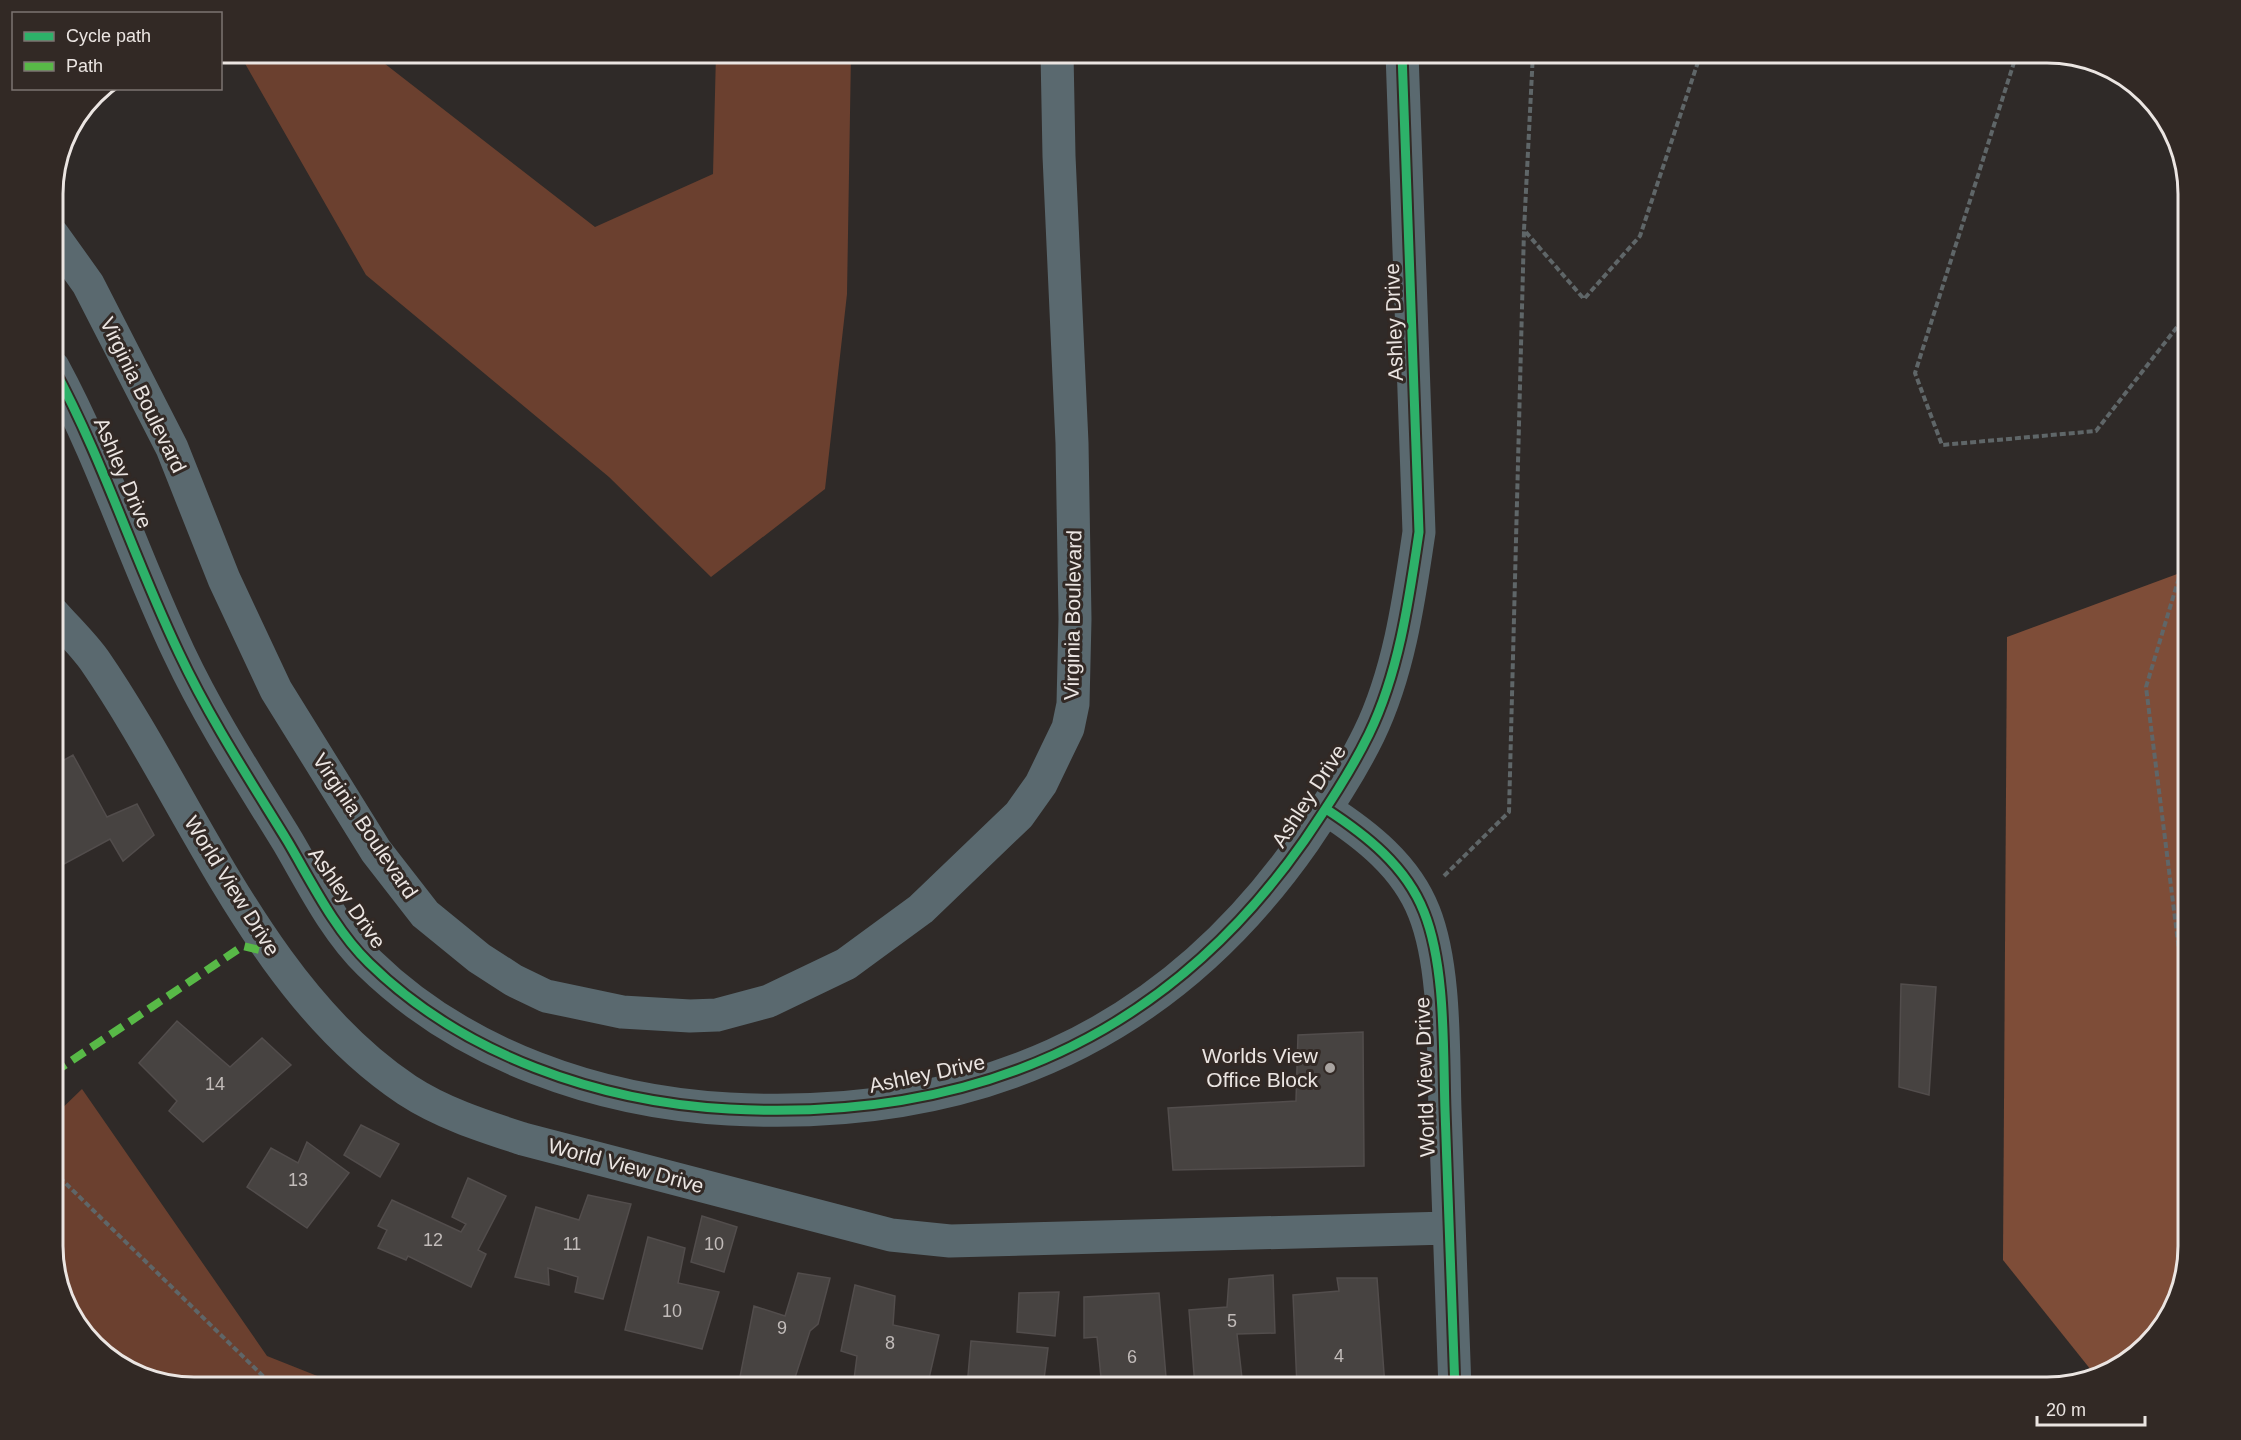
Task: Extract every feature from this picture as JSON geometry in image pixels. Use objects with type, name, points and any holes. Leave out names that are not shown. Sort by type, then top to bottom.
[{"type":"street","name":"Virginia Boulevard","points":[[63,249],[88,284],[172,448],[224,579],[276,690],[376,851],[425,914],[487,963],[513,980],[546,996],[622,1012],[690,1016],[717,1015],[769,1000],[846,964],[921,909],[1019,815],[1054,761],[1068,728],[1075,682],[1075,607],[1058,63]]},
{"type":"street","name":"Ashley Drive","points":[[63,386],[93,445],[178,651],[221,733],[332,914],[366,960],[414,1002],[482,1043],[556,1077],[653,1101],[702,1107],[771,1111],[862,1107],[937,1095],[1006,1075],[1081,1042],[1114,1023],[1206,957],[1254,907],[1326,809],[1370,733],[1394,664],[1409,599],[1419,532],[1402,63]]},
{"type":"street","name":"World View Drive","points":[[63,625],[94,659],[272,953],[315,1010],[361,1054],[407,1090],[464,1120],[523,1139],[903,1236],[950,1241],[1449,1227]]},
{"type":"street","name":"World View Drive","points":[[1326,809],[1365,835],[1412,888],[1425,913],[1432,942],[1442,1007],[1455,1377]]},
{"type":"path","points":[[1412,888],[1447,874],[1509,812],[1524,230],[1532,63]]},
{"type":"path","points":[[1524,230],[1584,299],[1640,236],[1697,63]]},
{"type":"path","points":[[2014,63],[1915,373],[1942,445],[2096,431],[2178,326]]},
{"type":"path","points":[[2178,581],[2146,687],[2178,942]]},
{"type":"path","points":[[63,1181],[264,1377]]},
{"type":"shaded area","points":[[245,63],[384,63],[595,227],[713,174],[716,63],[851,63],[847,294],[825,489],[711,577],[609,477],[366,275]]},
{"type":"shaded area","points":[[2178,574],[2177,1263],[2171,1288],[2156,1319],[2120,1355],[2090,1369],[2003,1260],[2007,637]]},
{"type":"shaded area","points":[[82,1089],[267,1356],[320,1377],[194,1377],[160,1373],[121,1355],[96,1332],[85,1319],[73,1296],[64,1263],[63,1107]]},
{"type":"building","points":[[73,755],[107,817],[137,804],[154,835],[123,861],[110,839],[63,865],[63,760]]},
{"type":"building","points":[[1901,984],[1936,987],[1929,1095],[1899,1087]]},
{"type":"building","points":[[177,1021],[230,1067],[262,1038],[291,1065],[203,1142],[169,1111],[177,1101],[139,1063]]},
{"type":"building","name":"Worlds View Office Block","points":[[1363,1032],[1364,1166],[1173,1170],[1168,1108],[1296,1101],[1298,1035]]},
{"type":"building","points":[[361,1125],[399,1144],[380,1177],[344,1155]]},
{"type":"building","points":[[307,1142],[349,1173],[307,1228],[247,1187],[271,1148],[298,1163]]},
{"type":"building","points":[[468,1178],[506,1196],[478,1250],[486,1254],[471,1287],[408,1256],[406,1260],[378,1248],[387,1230],[378,1226],[392,1200],[461,1232],[466,1224],[452,1217]]},
{"type":"building","points":[[588,1195],[631,1204],[603,1299],[575,1292],[578,1277],[548,1268],[549,1285],[515,1277],[536,1207],[579,1220]]},
{"type":"building","points":[[702,1216],[737,1227],[724,1272],[691,1262]]},
{"type":"building","points":[[648,1237],[685,1248],[678,1283],[719,1292],[702,1349],[625,1330]]},
{"type":"building","points":[[798,1273],[830,1278],[818,1324],[810,1331],[795,1377],[740,1377],[754,1306],[785,1316]]},
{"type":"building","points":[[1273,1275],[1275,1333],[1237,1334],[1242,1377],[1194,1377],[1189,1310],[1227,1307],[1229,1279]]},
{"type":"building","points":[[1337,1278],[1377,1278],[1384,1377],[1297,1377],[1293,1295],[1339,1291]]},
{"type":"building","points":[[855,1285],[895,1296],[893,1325],[939,1335],[929,1377],[854,1377],[857,1356],[841,1351]]},
{"type":"building","points":[[1059,1292],[1055,1336],[1017,1332],[1019,1293]]},
{"type":"building","points":[[1159,1293],[1166,1377],[1101,1377],[1097,1337],[1084,1338],[1084,1297]]},
{"type":"building","points":[[971,1341],[1048,1348],[1044,1377],[968,1377]]},
{"type":"marked path","points":[[63,1066],[243,946],[272,953]]},
{"type":"cycle path","points":[[63,386],[103,473],[147,582],[191,678],[217,725],[345,936],[369,963],[406,995],[447,1024],[490,1048],[536,1068],[583,1084],[631,1096],[680,1104],[729,1109],[817,1109],[900,1101],[979,1083],[1054,1055],[1124,1017],[1189,969],[1249,910],[1304,841],[1354,762],[1379,710],[1402,635],[1419,532],[1402,63]]},
{"type":"cycle path","points":[[1326,809],[1370,841],[1396,866],[1416,895],[1431,934],[1442,1010],[1455,1377]]},
{"type":"place","name":"Worlds View Office Block","points":[[1330,1068]]}]
